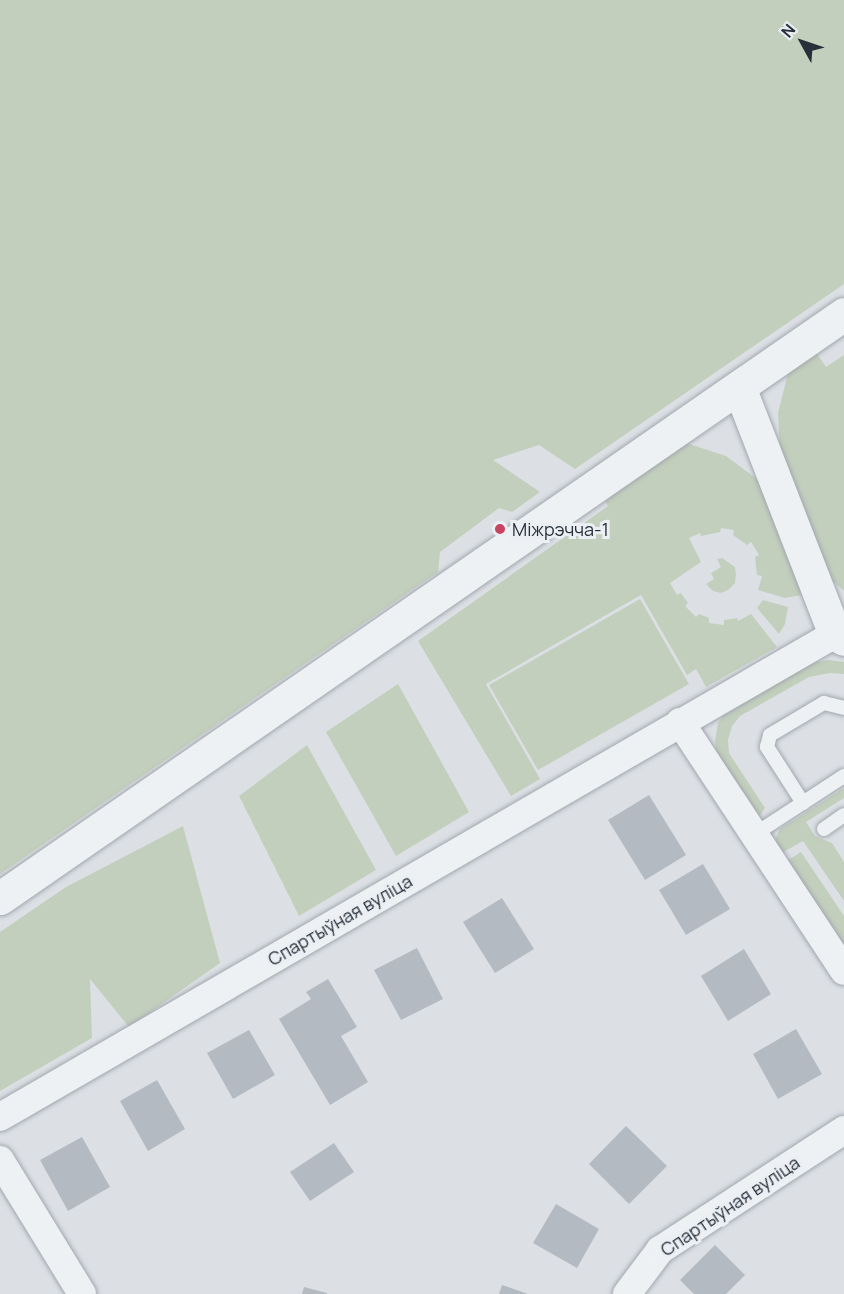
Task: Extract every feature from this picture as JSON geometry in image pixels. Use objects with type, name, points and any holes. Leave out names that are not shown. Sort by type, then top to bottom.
[{"type":"street","points":[[0,898],[844,314]]},
{"type":"street","points":[[739,387],[840,637]]},
{"type":"street","name":"Спартыўная вуліца","points":[[0,1117],[680,722],[840,637]]},
{"type":"street","points":[[680,722],[844,971]]},
{"type":"street","name":"Спартыўная вуліца","points":[[627,1294],[660,1250],[844,1130]]},
{"type":"street","points":[[0,1160],[82,1294]]},
{"type":"lane","points":[[802,803],[767,747],[770,735],[824,703],[844,708]]},
{"type":"lane","points":[[755,834],[844,776]]},
{"type":"lane","points":[[824,829],[844,815]]},
{"type":"green space","points":[[0,0],[844,0],[844,284],[575,469],[539,445],[493,460],[540,492],[512,512],[499,508],[440,552],[438,572],[0,874]]},
{"type":"green space","points":[[815,351],[826,367],[844,355],[844,591],[828,577],[780,451],[778,413],[789,369]]},
{"type":"green space","points":[[686,443],[726,456],[757,479],[800,582],[802,595],[785,598],[758,590],[762,576],[757,575],[755,557],[759,555],[751,542],[747,545],[733,535],[734,530],[721,528],[720,532],[701,536],[700,533],[689,538],[701,562],[670,583],[677,595],[681,593],[688,603],[685,606],[696,617],[699,614],[709,618],[709,623],[724,625],[724,620],[737,618],[738,621],[751,614],[777,647],[706,687],[696,669],[687,675],[641,595],[486,684],[540,779],[511,796],[418,641],[608,506],[604,499]]},
{"type":"green space","points":[[722,558],[735,567],[736,574],[735,583],[721,593],[713,591],[706,584],[714,579],[711,573],[721,567],[717,559]]},
{"type":"green space","points":[[640,599],[689,684],[538,770],[489,685]]},
{"type":"green space","points":[[763,600],[788,607],[785,624],[779,634],[757,608]]},
{"type":"green space","points":[[828,660],[844,662],[844,674],[830,673],[809,677],[740,716],[732,726],[728,740],[729,753],[765,808],[759,817],[717,760],[715,741],[718,723],[728,709],[807,664]]},
{"type":"green space","points":[[398,684],[469,812],[396,856],[326,732]]},
{"type":"green space","points":[[307,745],[376,870],[299,916],[239,796]]},
{"type":"green space","points":[[844,788],[844,798],[806,822],[815,836],[832,843],[844,862],[844,901],[803,841],[780,854],[773,844],[780,829]]},
{"type":"green space","points":[[183,826],[220,963],[129,1027],[90,979],[92,1038],[0,1091],[0,932],[66,887]]},
{"type":"green space","points":[[801,852],[844,916],[844,951],[785,862]]},
{"type":"building","points":[[649,795],[686,855],[645,880],[608,820]]},
{"type":"building","points":[[703,864],[730,909],[686,935],[659,890]]},
{"type":"building","points":[[502,898],[534,949],[495,973],[463,922]]},
{"type":"building","points":[[417,948],[443,999],[401,1020],[374,970]]},
{"type":"building","points":[[744,949],[771,994],[728,1021],[701,976]]},
{"type":"building","points":[[328,979],[357,1027],[341,1036],[368,1082],[330,1105],[279,1019],[311,999],[306,992]]},
{"type":"building","points":[[796,1029],[822,1074],[778,1099],[753,1054]]},
{"type":"building","points":[[249,1030],[275,1075],[233,1099],[207,1053]]},
{"type":"building","points":[[157,1080],[185,1129],[148,1151],[120,1101]]},
{"type":"building","points":[[626,1126],[667,1166],[629,1204],[589,1164]]},
{"type":"building","points":[[82,1137],[110,1187],[68,1211],[40,1160]]},
{"type":"building","points":[[334,1143],[354,1172],[310,1201],[290,1172]]},
{"type":"building","points":[[556,1204],[599,1229],[577,1268],[533,1243]]},
{"type":"building","points":[[715,1245],[745,1275],[726,1294],[694,1294],[680,1280]]},
{"type":"building","points":[[502,1285],[528,1294],[499,1294]]},
{"type":"building","points":[[304,1287],[327,1293],[327,1294],[302,1294]]},
{"type":"place","name":"Міжрэчча-1","points":[[500,529]]}]
